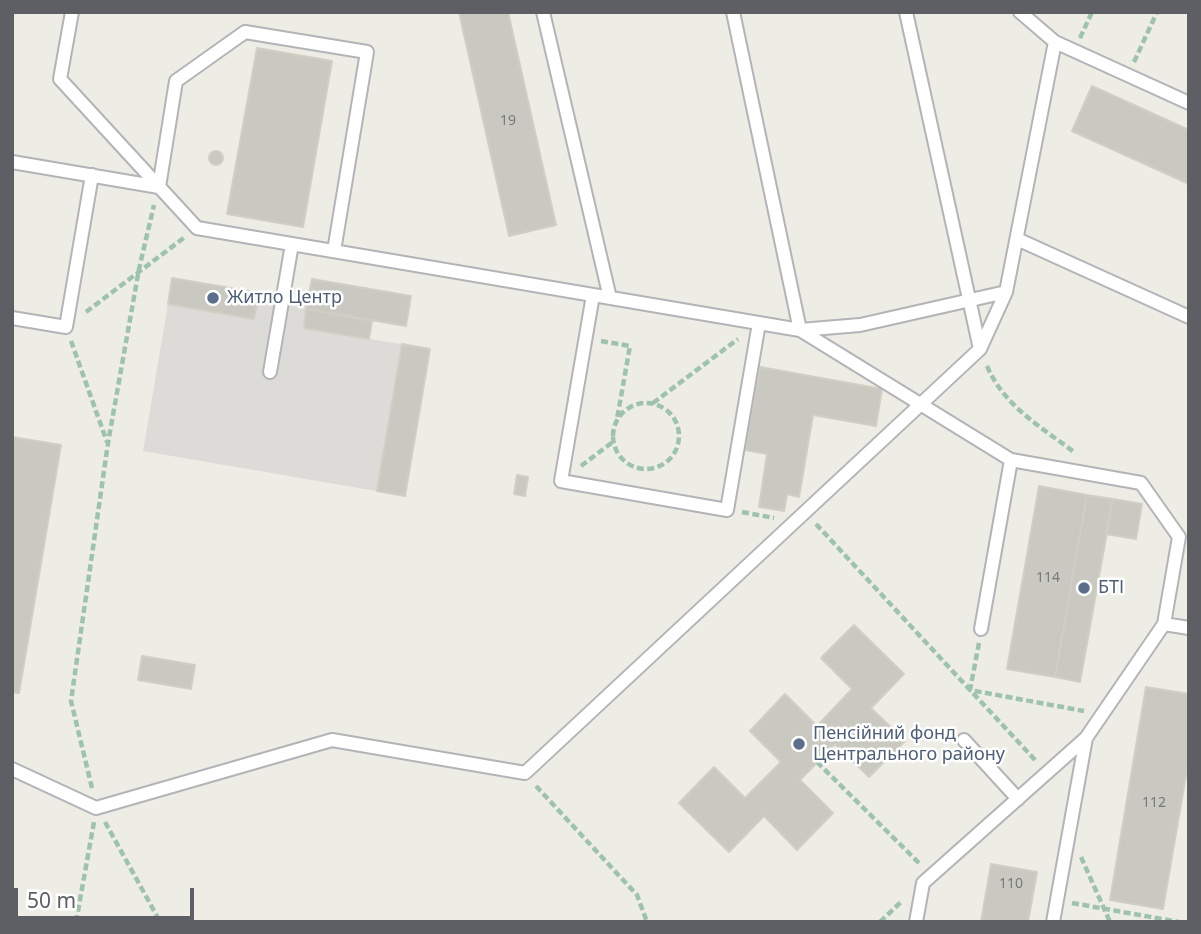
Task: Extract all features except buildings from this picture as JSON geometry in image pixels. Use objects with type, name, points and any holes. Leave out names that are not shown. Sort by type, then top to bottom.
[{"type":"lane","points":[[72,12],[60,79],[197,228],[800,330],[860,325],[1006,292]]},
{"type":"lane","points":[[543,12],[610,298]]},
{"type":"lane","points":[[733,12],[800,330],[1011,460],[1141,483],[1179,537],[1164,624],[1103,714],[1086,738],[923,883],[916,922]]},
{"type":"lane","points":[[906,12],[980,349]]},
{"type":"lane","points":[[1020,12],[1055,42],[1189,103]]},
{"type":"lane","points":[[159,187],[176,81],[245,32],[367,52],[334,251]]},
{"type":"lane","points":[[12,769],[96,808],[332,740],[524,774],[980,349],[1006,292],[1055,42]]},
{"type":"lane","points":[[12,162],[159,187]]},
{"type":"lane","points":[[12,318],[66,327],[92,175]]},
{"type":"lane","points":[[1017,239],[1189,317]]},
{"type":"lane","points":[[270,372],[292,244]]},
{"type":"lane","points":[[593,295],[561,481],[727,510],[759,323]]},
{"type":"lane","points":[[981,629],[1011,460]]},
{"type":"lane","points":[[1164,624],[1189,628]]},
{"type":"lane","points":[[1053,922],[1086,738]]},
{"type":"lane","points":[[964,740],[1018,799]]},
{"type":"path","points":[[1074,51],[1092,12]]},
{"type":"path","points":[[1128,76],[1157,12]]},
{"type":"path","points":[[159,187],[139,269],[108,443],[71,701],[96,808],[158,918],[181,922]]},
{"type":"path","points":[[108,443],[66,327],[139,269],[197,228]]},
{"type":"path","points":[[617,421],[632,406],[652,403],[759,323]]},
{"type":"path","points":[[586,339],[630,346],[614,441],[623,460],[631,466],[651,469],[670,460],[679,442],[676,422],[670,413],[652,403]]},
{"type":"path","points":[[980,349],[994,382],[1020,412],[1076,453]]},
{"type":"path","points":[[561,481],[614,441]]},
{"type":"path","points":[[727,510],[795,522]]},
{"type":"path","points":[[805,512],[1047,773]]},
{"type":"path","points":[[970,690],[981,629]]},
{"type":"path","points":[[970,690],[1103,714]]},
{"type":"path","points":[[817,762],[932,875]]},
{"type":"path","points":[[524,774],[637,895],[647,922]]},
{"type":"path","points":[[76,922],[96,808]]},
{"type":"path","points":[[1085,860],[1101,908],[1110,922]]},
{"type":"path","points":[[1057,901],[1179,922]]},
{"type":"shaded area","points":[[259,293],[308,301],[304,328],[430,349],[405,496],[143,451],[168,304],[254,319]]},
{"type":"place","name":"Житло Центр","points":[[213,298]]},
{"type":"place","name":"БТІ","points":[[1084,588]]},
{"type":"place","name":"Пенсійний фонд Центрального району","points":[[799,744]]}]
